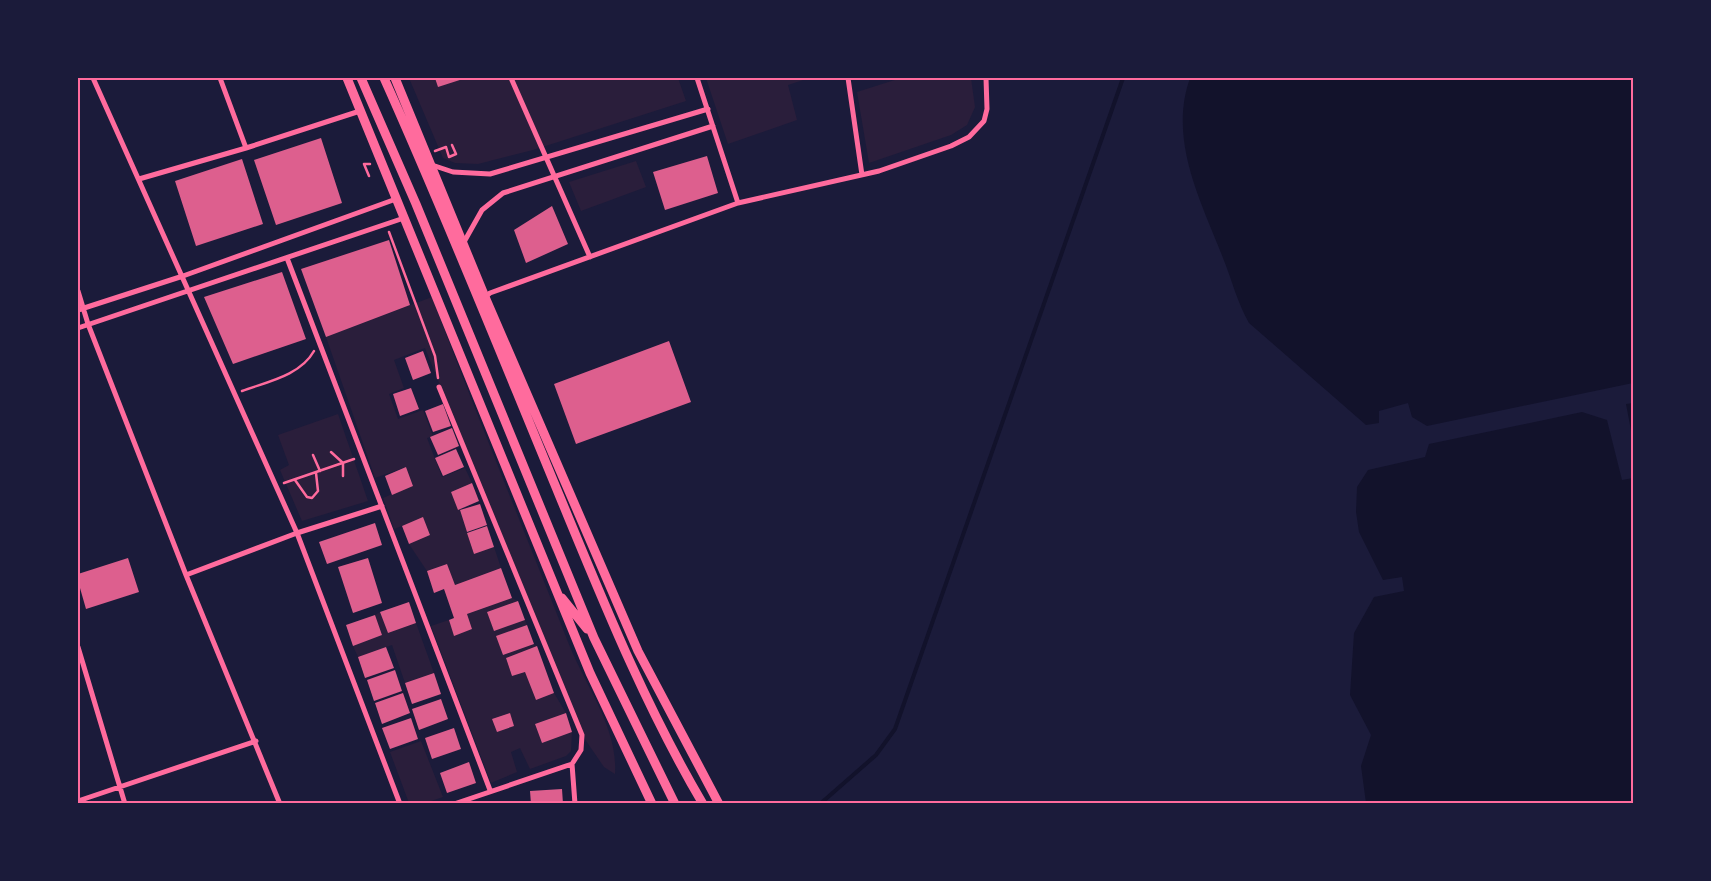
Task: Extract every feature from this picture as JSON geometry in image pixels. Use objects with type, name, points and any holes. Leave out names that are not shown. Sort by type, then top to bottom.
[{"type":"highway","points":[[346,78],[590,674],[652,804]]},
{"type":"highway","points":[[361,78],[434,249],[594,638],[675,804]]},
{"type":"highway","points":[[385,78],[629,663],[682,769],[703,804]]},
{"type":"highway","points":[[395,78],[485,297],[638,651],[719,804]]},
{"type":"highway","points":[[556,590],[594,638]]},
{"type":"street","points":[[93,78],[297,533],[400,804]]},
{"type":"street","points":[[220,78],[246,148]]},
{"type":"street","points":[[511,78],[590,257]]},
{"type":"street","points":[[697,78],[738,202]]},
{"type":"street","points":[[848,78],[862,175]]},
{"type":"street","points":[[485,297],[738,202],[862,175],[951,146],[969,137],[984,121],[987,109],[986,78]]},
{"type":"street","points":[[432,165],[453,172],[490,174],[708,109]]},
{"type":"street","points":[[139,179],[246,148],[360,110]]},
{"type":"street","points":[[464,242],[476,219],[497,197],[511,190],[713,126]]},
{"type":"street","points":[[80,309],[183,276],[396,200]]},
{"type":"street","points":[[78,328],[404,218]]},
{"type":"street","points":[[288,258],[490,790]]},
{"type":"street","points":[[78,291],[80,309],[88,324],[186,575],[256,741],[280,804]]},
{"type":"street","points":[[440,387],[582,735],[580,750],[572,764],[575,804]]},
{"type":"street","points":[[186,575],[297,533],[382,506]]},
{"type":"street","points":[[78,647],[124,804]]},
{"type":"street","points":[[78,801],[256,741]]},
{"type":"street","points":[[454,804],[490,790],[572,764]]},
{"type":"path","points":[[446,147],[449,157],[456,154],[452,145]]},
{"type":"path","points":[[368,176],[364,164],[370,162],[372,168]]},
{"type":"path","points":[[386,224],[435,356],[440,387]]},
{"type":"path","points":[[235,394],[295,371],[310,358],[319,341]]},
{"type":"path","points":[[330,452],[343,462]]},
{"type":"path","points":[[313,454],[320,471]]},
{"type":"path","points":[[276,486],[363,456]]},
{"type":"path","points":[[343,462],[343,476]]},
{"type":"path","points":[[295,480],[307,497],[312,498],[318,491],[316,472]]},
{"type":"shaded area","points":[[409,78],[678,78],[686,101],[533,150],[478,164],[455,163],[443,158]]},
{"type":"shaded area","points":[[706,78],[809,78],[788,85],[797,120],[728,144]]},
{"type":"shaded area","points":[[901,78],[971,78],[975,107],[967,125],[951,135],[869,163],[857,92]]},
{"type":"shaded area","points":[[1190,78],[1633,78],[1633,383],[1427,426],[1412,417],[1408,403],[1379,411],[1379,423],[1366,425],[1249,323],[1205,215],[1190,170],[1183,124],[1184,101]]},
{"type":"shaded area","points":[[636,161],[646,187],[581,211],[569,182]]},
{"type":"shaded area","points":[[432,297],[570,647],[607,725],[615,757],[615,774],[604,767],[582,735],[425,348],[394,360],[404,388],[389,394],[398,419],[423,410],[433,436],[427,438],[442,477],[465,468],[472,483],[451,492],[460,510],[474,554],[494,547],[501,568],[455,585],[447,564],[427,571],[409,544],[430,535],[423,518],[394,529],[383,498],[413,485],[406,467],[375,478],[326,337]]},
{"type":"shaded area","points":[[1634,403],[1633,441],[1626,404]]},
{"type":"shaded area","points":[[1582,412],[1607,420],[1622,480],[1633,478],[1633,803],[1366,803],[1361,766],[1371,735],[1350,695],[1354,633],[1374,597],[1404,591],[1402,577],[1383,580],[1359,532],[1356,512],[1357,487],[1368,470],[1425,457],[1429,444]]},
{"type":"shaded area","points":[[338,414],[368,501],[302,521],[280,470],[289,465],[278,435]]},
{"type":"shaded area","points":[[512,598],[518,601],[487,612],[494,630],[525,620],[527,625],[497,636],[503,655],[534,644],[537,646],[506,658],[512,676],[525,672],[536,700],[554,693],[566,713],[535,724],[542,743],[572,732],[571,751],[566,756],[530,769],[520,748],[511,752],[517,772],[491,783],[431,626],[449,620],[454,635],[472,629],[467,614]]},
{"type":"shaded area","points":[[380,612],[388,633],[416,623],[434,673],[405,683],[392,645],[358,657],[353,646],[382,635],[375,615]]},
{"type":"shaded area","points":[[421,741],[443,797],[425,803],[409,803],[390,752]]},
{"type":"building","points":[[435,78],[466,78],[438,87]]},
{"type":"building","points":[[321,138],[342,203],[276,225],[254,160]]},
{"type":"building","points":[[707,156],[718,193],[665,210],[653,172]]},
{"type":"building","points":[[242,159],[263,224],[196,246],[175,181]]},
{"type":"building","points":[[552,206],[568,244],[526,263],[514,230]]},
{"type":"building","points":[[389,240],[410,305],[326,337],[301,269]]},
{"type":"building","points":[[282,272],[306,339],[233,364],[204,297]]},
{"type":"building","points":[[669,341],[691,402],[576,444],[554,384]]},
{"type":"building","points":[[423,351],[431,373],[413,380],[405,358]]},
{"type":"building","points":[[411,388],[419,409],[400,416],[393,394]]},
{"type":"building","points":[[443,404],[451,426],[433,432],[425,411]]},
{"type":"building","points":[[452,428],[459,446],[438,455],[430,437]]},
{"type":"building","points":[[456,449],[464,467],[443,476],[435,458]]},
{"type":"building","points":[[406,467],[413,486],[392,495],[385,476]]},
{"type":"building","points":[[472,483],[479,501],[458,510],[451,492]]},
{"type":"building","points":[[480,504],[487,525],[467,532],[460,510]]},
{"type":"building","points":[[423,517],[430,535],[409,544],[402,526]]},
{"type":"building","points":[[375,523],[382,545],[327,564],[319,542]]},
{"type":"building","points":[[487,526],[494,547],[474,554],[467,533]]},
{"type":"building","points":[[128,558],[139,592],[86,609],[78,581],[78,574]]},
{"type":"building","points":[[368,558],[382,603],[353,613],[338,567]]},
{"type":"building","points":[[447,564],[455,585],[501,568],[512,598],[467,614],[472,629],[454,636],[449,620],[454,618],[444,589],[434,593],[427,571]]},
{"type":"building","points":[[518,601],[525,620],[494,631],[487,612]]},
{"type":"building","points":[[409,602],[416,623],[388,633],[380,612]]},
{"type":"building","points":[[375,615],[382,635],[353,646],[346,625]]},
{"type":"building","points":[[527,625],[534,644],[503,655],[496,636]]},
{"type":"building","points":[[537,646],[554,693],[536,700],[525,672],[512,676],[506,658]]},
{"type":"building","points":[[386,647],[394,668],[365,678],[358,657]]},
{"type":"building","points":[[395,670],[402,691],[374,701],[367,680]]},
{"type":"building","points":[[434,673],[441,694],[412,704],[405,683]]},
{"type":"building","points":[[403,693],[410,713],[382,724],[375,703]]},
{"type":"building","points":[[441,699],[448,719],[419,730],[412,709]]},
{"type":"building","points":[[510,713],[514,726],[497,732],[492,719]]},
{"type":"building","points":[[566,713],[572,732],[542,743],[535,724]]},
{"type":"building","points":[[411,718],[418,739],[390,749],[382,728]]},
{"type":"building","points":[[454,728],[461,749],[432,759],[425,738]]},
{"type":"building","points":[[469,762],[476,783],[447,793],[440,773]]},
{"type":"building","points":[[562,789],[563,804],[531,804],[530,791]]},
{"type":"waterway","points":[[820,804],[876,755],[895,729],[1123,78]]}]
